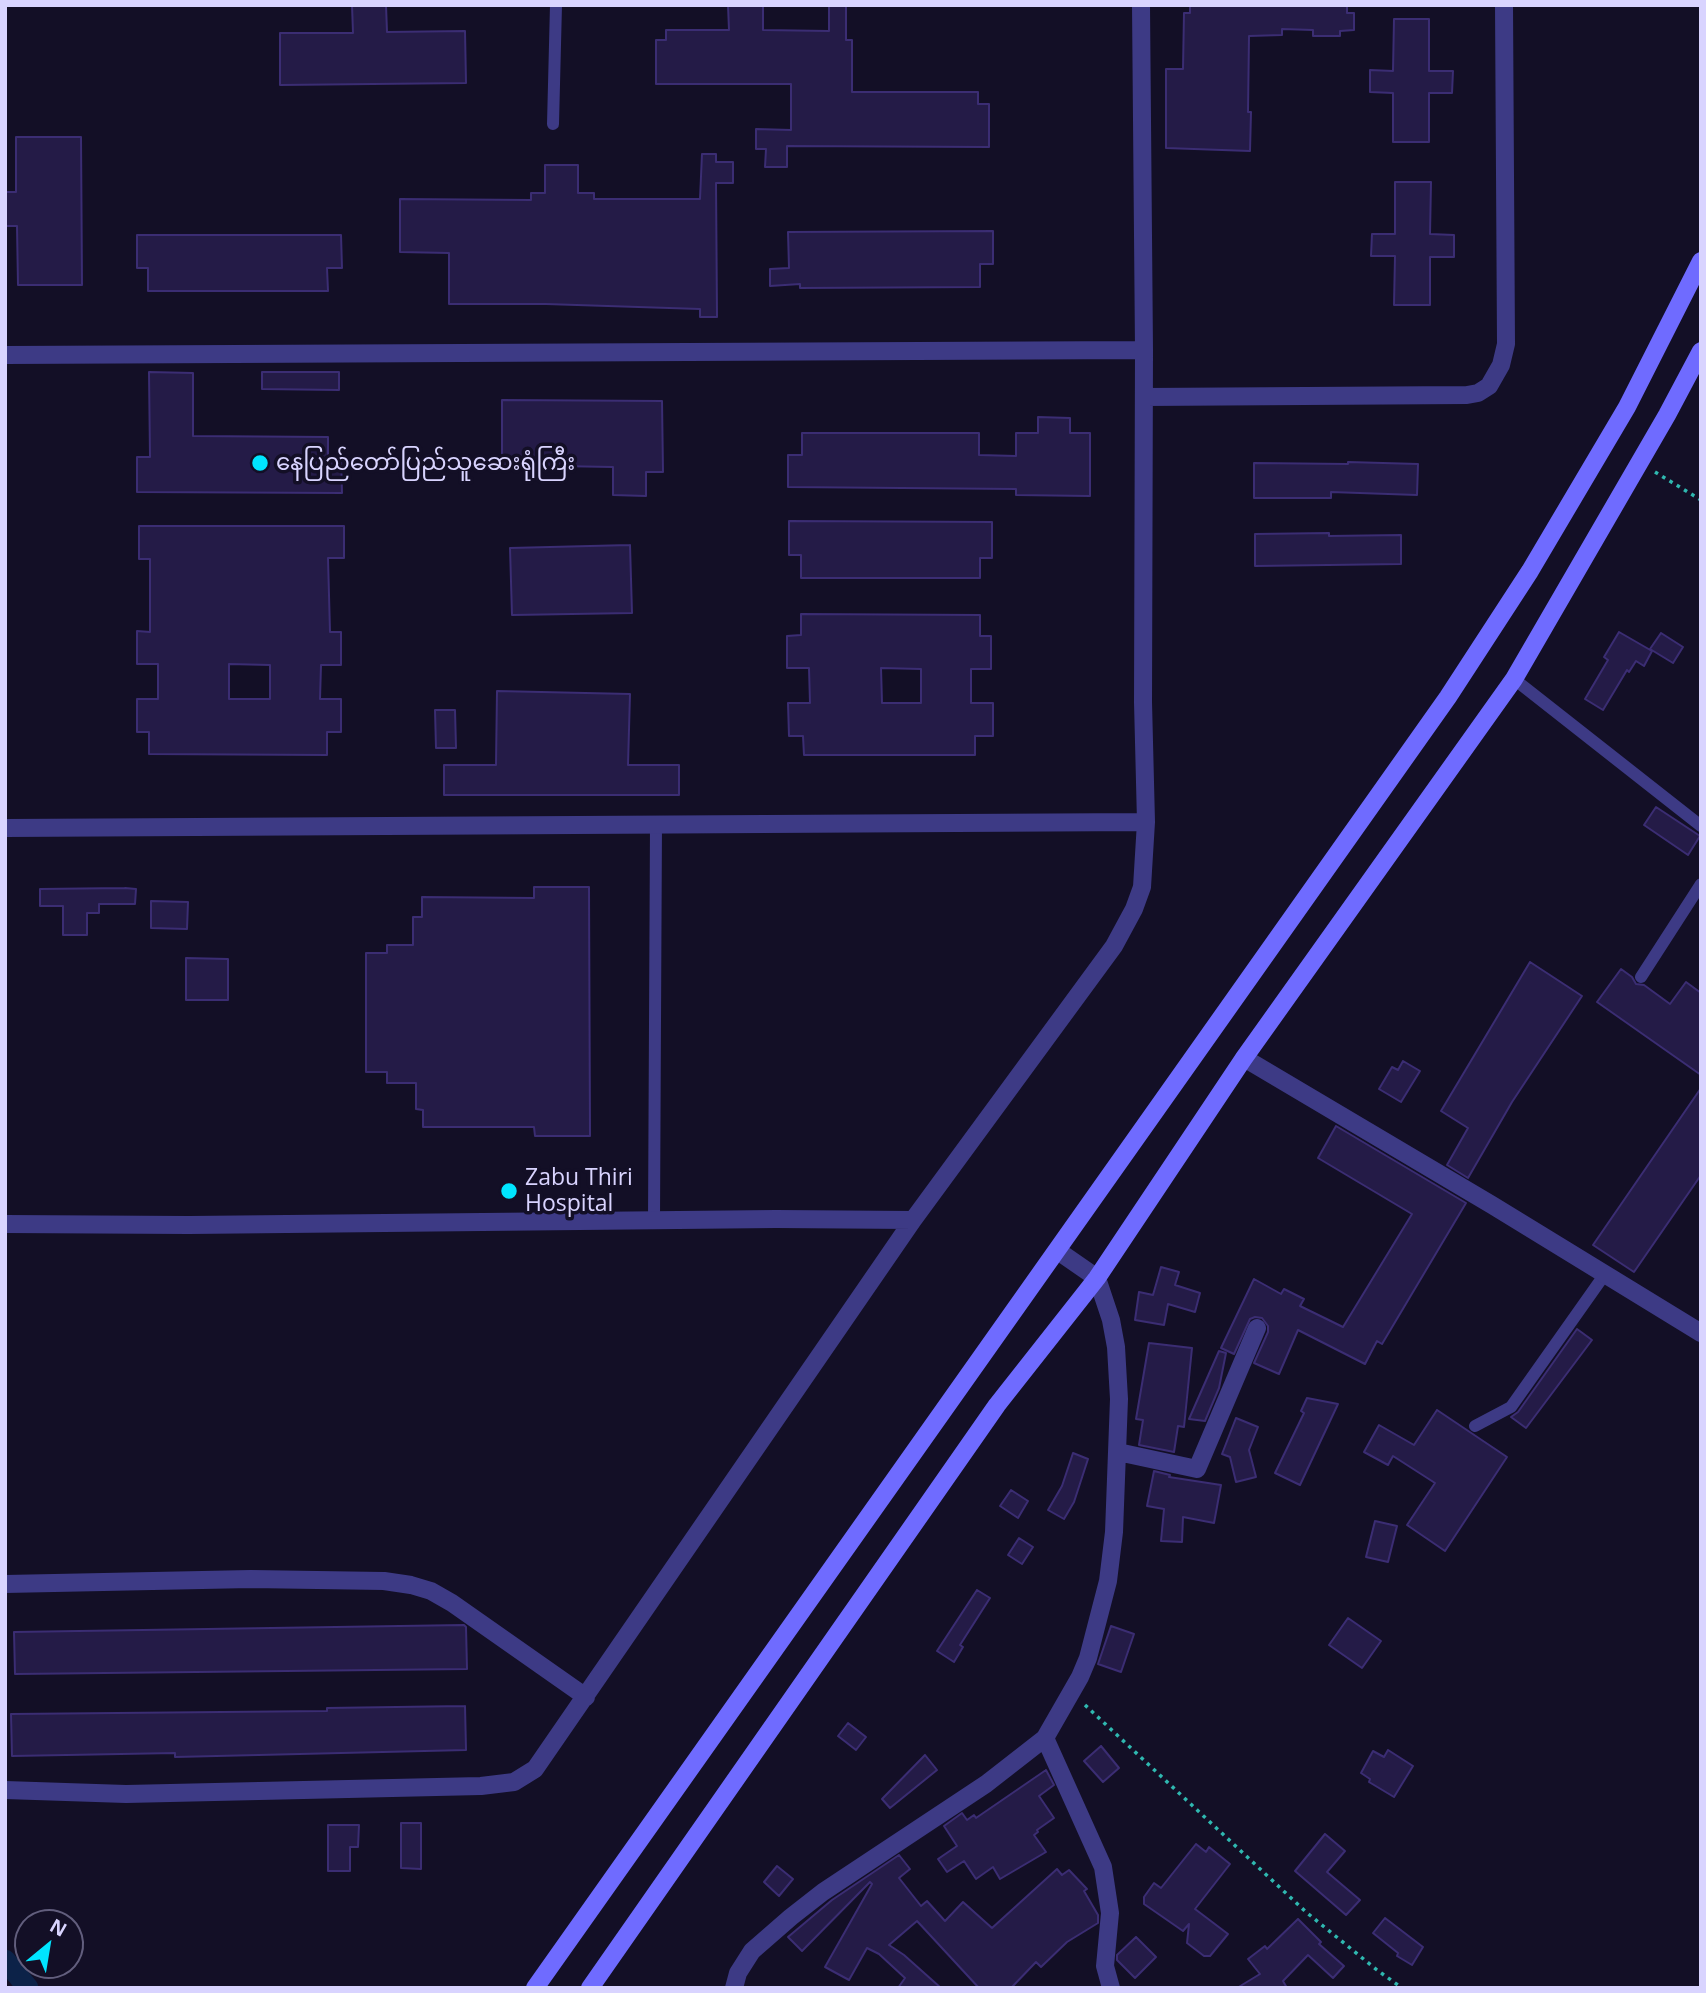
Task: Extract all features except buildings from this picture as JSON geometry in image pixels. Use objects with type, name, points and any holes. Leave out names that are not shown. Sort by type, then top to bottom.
[{"type":"main road","points":[[540,1987],[1455,686],[1530,571],[1627,407],[1701,261]]},
{"type":"main road","points":[[590,1988],[997,1405],[1097,1278],[1244,1058],[1514,679],[1701,351]]},
{"type":"street","points":[[5,1790],[126,1794],[481,1786],[514,1782],[535,1769],[914,1220],[1126,926],[1142,887],[1146,822],[1143,702],[1141,5]]},
{"type":"street","points":[[1144,397],[1468,395],[1478,393],[1489,386],[1502,365],[1506,344],[1504,5]]},
{"type":"street","points":[[5,355],[1144,350]]},
{"type":"street","points":[[5,828],[1146,822]]},
{"type":"street","points":[[1244,1058],[1701,1333]]},
{"type":"street","points":[[5,1224],[190,1225],[654,1219],[914,1220]]},
{"type":"street","points":[[734,1988],[738,1973],[752,1951],[791,1917],[823,1892],[986,1784],[1045,1738],[1072,1693],[1088,1658],[1108,1581],[1114,1532],[1119,1399],[1116,1347],[1111,1320],[1097,1278],[1058,1251]]},
{"type":"street","points":[[1118,1452],[1197,1469],[1258,1328]]},
{"type":"street","points":[[5,1584],[251,1579],[384,1581],[411,1585],[432,1591],[452,1603],[586,1697]]},
{"type":"street","points":[[1045,1738],[1102,1867],[1110,1913],[1105,1966],[1111,1988]]},
{"type":"lane","points":[[553,124],[556,5]]},
{"type":"lane","points":[[1514,679],[1701,827]]},
{"type":"lane","points":[[654,1219],[656,824]]},
{"type":"lane","points":[[1641,977],[1701,884]]},
{"type":"lane","points":[[1475,1426],[1511,1407],[1605,1274]]},
{"type":"path","points":[[1639,463],[1701,500]]},
{"type":"path","points":[[1072,1693],[1306,1912],[1402,1988]]},
{"type":"waterway","points":[[5,1960],[28,1988]]},
{"type":"place","name":"နေပြည်တော်ပြည်သူဆေးရုံကြီး","points":[[260,463]]},
{"type":"place","name":"Zabu Thiri Hospital","points":[[509,1191]]}]
